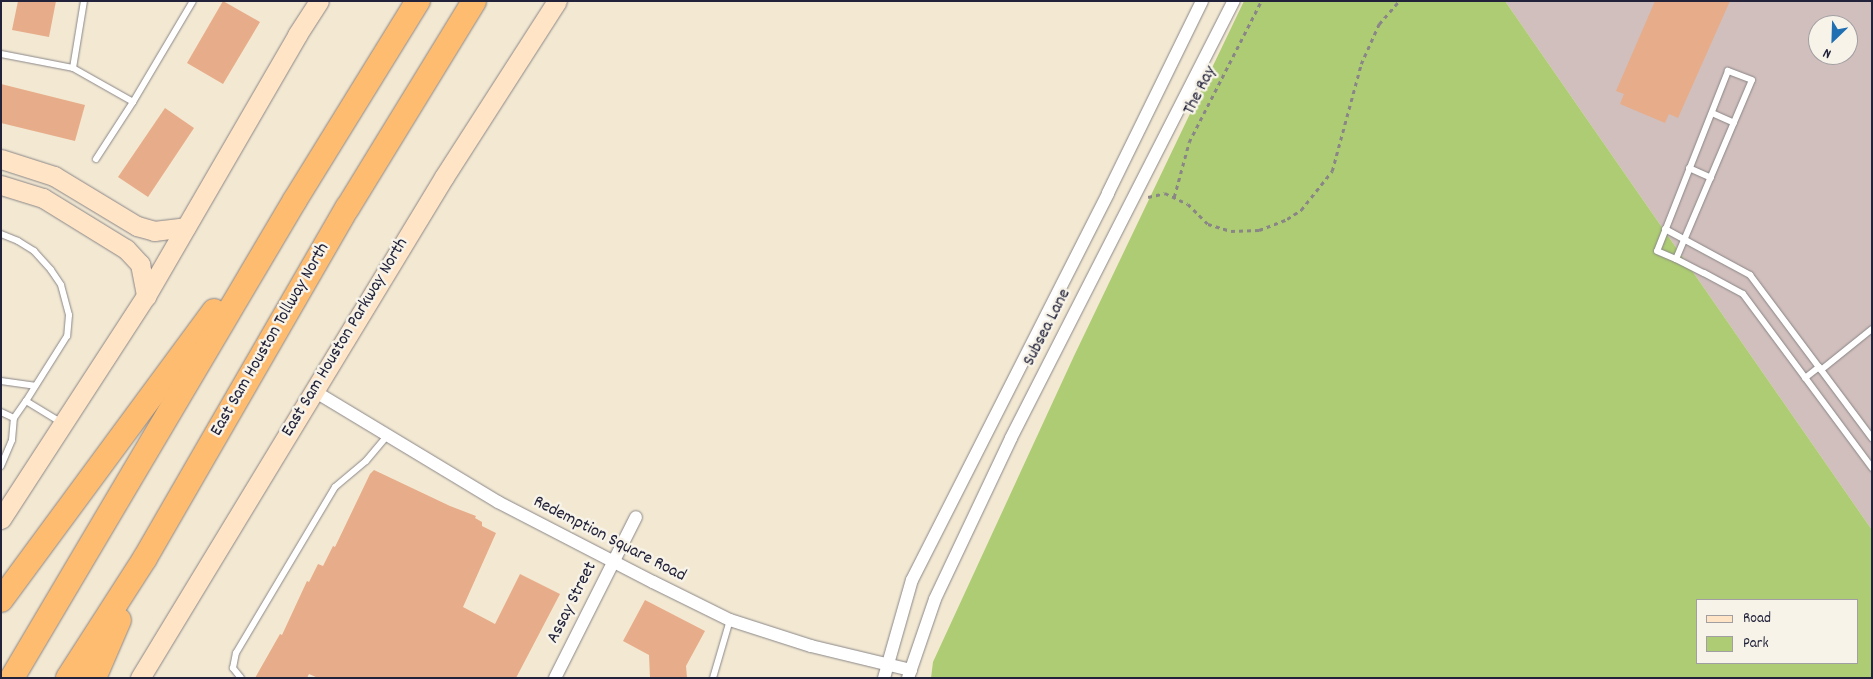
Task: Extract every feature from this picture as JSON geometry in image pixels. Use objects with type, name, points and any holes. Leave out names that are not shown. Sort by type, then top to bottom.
[{"type":"highway","points":[[12,678],[295,200],[418,1]]},
{"type":"highway","name":"East Sam Houston Tollway North","points":[[68,678],[145,558],[348,207],[474,1]]},
{"type":"highway","points":[[1,600],[295,200]]},
{"type":"highway","points":[[94,678],[145,558]]},
{"type":"main road","points":[[1,519],[146,296],[296,35],[319,1]]},
{"type":"main road","name":"East Sam Houston Parkway North","points":[[140,678],[444,177],[557,1]]},
{"type":"main road","points":[[1,159],[54,176],[137,226],[154,232],[186,227]]},
{"type":"main road","points":[[1,185],[43,198],[126,249],[140,264],[146,296]]},
{"type":"street","name":"Subsea Lane","points":[[885,671],[912,580],[1108,193],[1202,1]]},
{"type":"street","name":"Subsea Lane","points":[[910,674],[935,599],[1011,438],[1234,1]]},
{"type":"street","name":"Redemption Square Road","points":[[314,391],[491,498],[613,562],[730,620],[885,671],[910,674]]},
{"type":"street","name":"Assay Street","points":[[555,678],[636,517]]},
{"type":"lane","points":[[72,68],[84,1]]},
{"type":"lane","points":[[96,159],[133,102],[193,1]]},
{"type":"lane","points":[[1,54],[72,68],[133,102]]},
{"type":"lane","points":[[1676,260],[1752,80],[1728,71],[1657,251],[1743,294],[1872,467]]},
{"type":"lane","points":[[1712,113],[1734,123]]},
{"type":"lane","points":[[1689,168],[1711,178]]},
{"type":"lane","points":[[1665,229],[1685,238],[1750,275],[1872,438]]},
{"type":"lane","points":[[1,234],[18,240],[34,251],[51,270],[61,286],[69,315],[67,336],[14,418],[12,440],[1,466]]},
{"type":"lane","points":[[1805,378],[1820,369],[1872,329]]},
{"type":"lane","points":[[1,381],[35,386]]},
{"type":"lane","points":[[26,401],[63,424]]},
{"type":"lane","points":[[1,412],[14,418]]},
{"type":"lane","points":[[241,678],[233,668],[236,653],[335,487],[366,461],[387,436]]},
{"type":"lane","points":[[713,678],[730,620]]},
{"type":"path","name":"The Ray","points":[[1174,197],[1189,142],[1261,1]]},
{"type":"path","points":[[1129,206],[1156,194],[1165,193],[1188,204],[1208,224],[1231,231],[1259,230],[1287,219],[1301,210],[1332,171],[1360,64],[1379,24],[1398,1]]},
{"type":"shaded area","points":[[1505,1],[1872,1],[1872,530]]},
{"type":"green space","points":[[1244,1],[1505,1],[1872,530],[1872,678],[931,678],[933,662],[1074,356]]},
{"type":"building","points":[[18,1],[56,1],[49,37],[12,30]]},
{"type":"building","points":[[223,1],[260,22],[223,84],[187,63]]},
{"type":"building","points":[[1655,1],[1730,1],[1678,118],[1669,114],[1665,123],[1620,104],[1624,94],[1616,91]]},
{"type":"building","points":[[1,84],[85,105],[75,141],[1,123]]},
{"type":"building","points":[[165,108],[194,128],[148,197],[118,177]]},
{"type":"building","points":[[374,470],[450,506],[476,516],[475,518],[482,522],[482,526],[496,533],[463,607],[495,624],[520,574],[560,594],[516,678],[318,678],[309,674],[307,678],[255,678],[280,634],[282,635],[307,581],[309,582],[318,564],[323,566],[333,546],[335,547],[370,474]]},
{"type":"building","points":[[645,600],[705,631],[686,666],[687,678],[650,678],[649,655],[623,641]]}]
